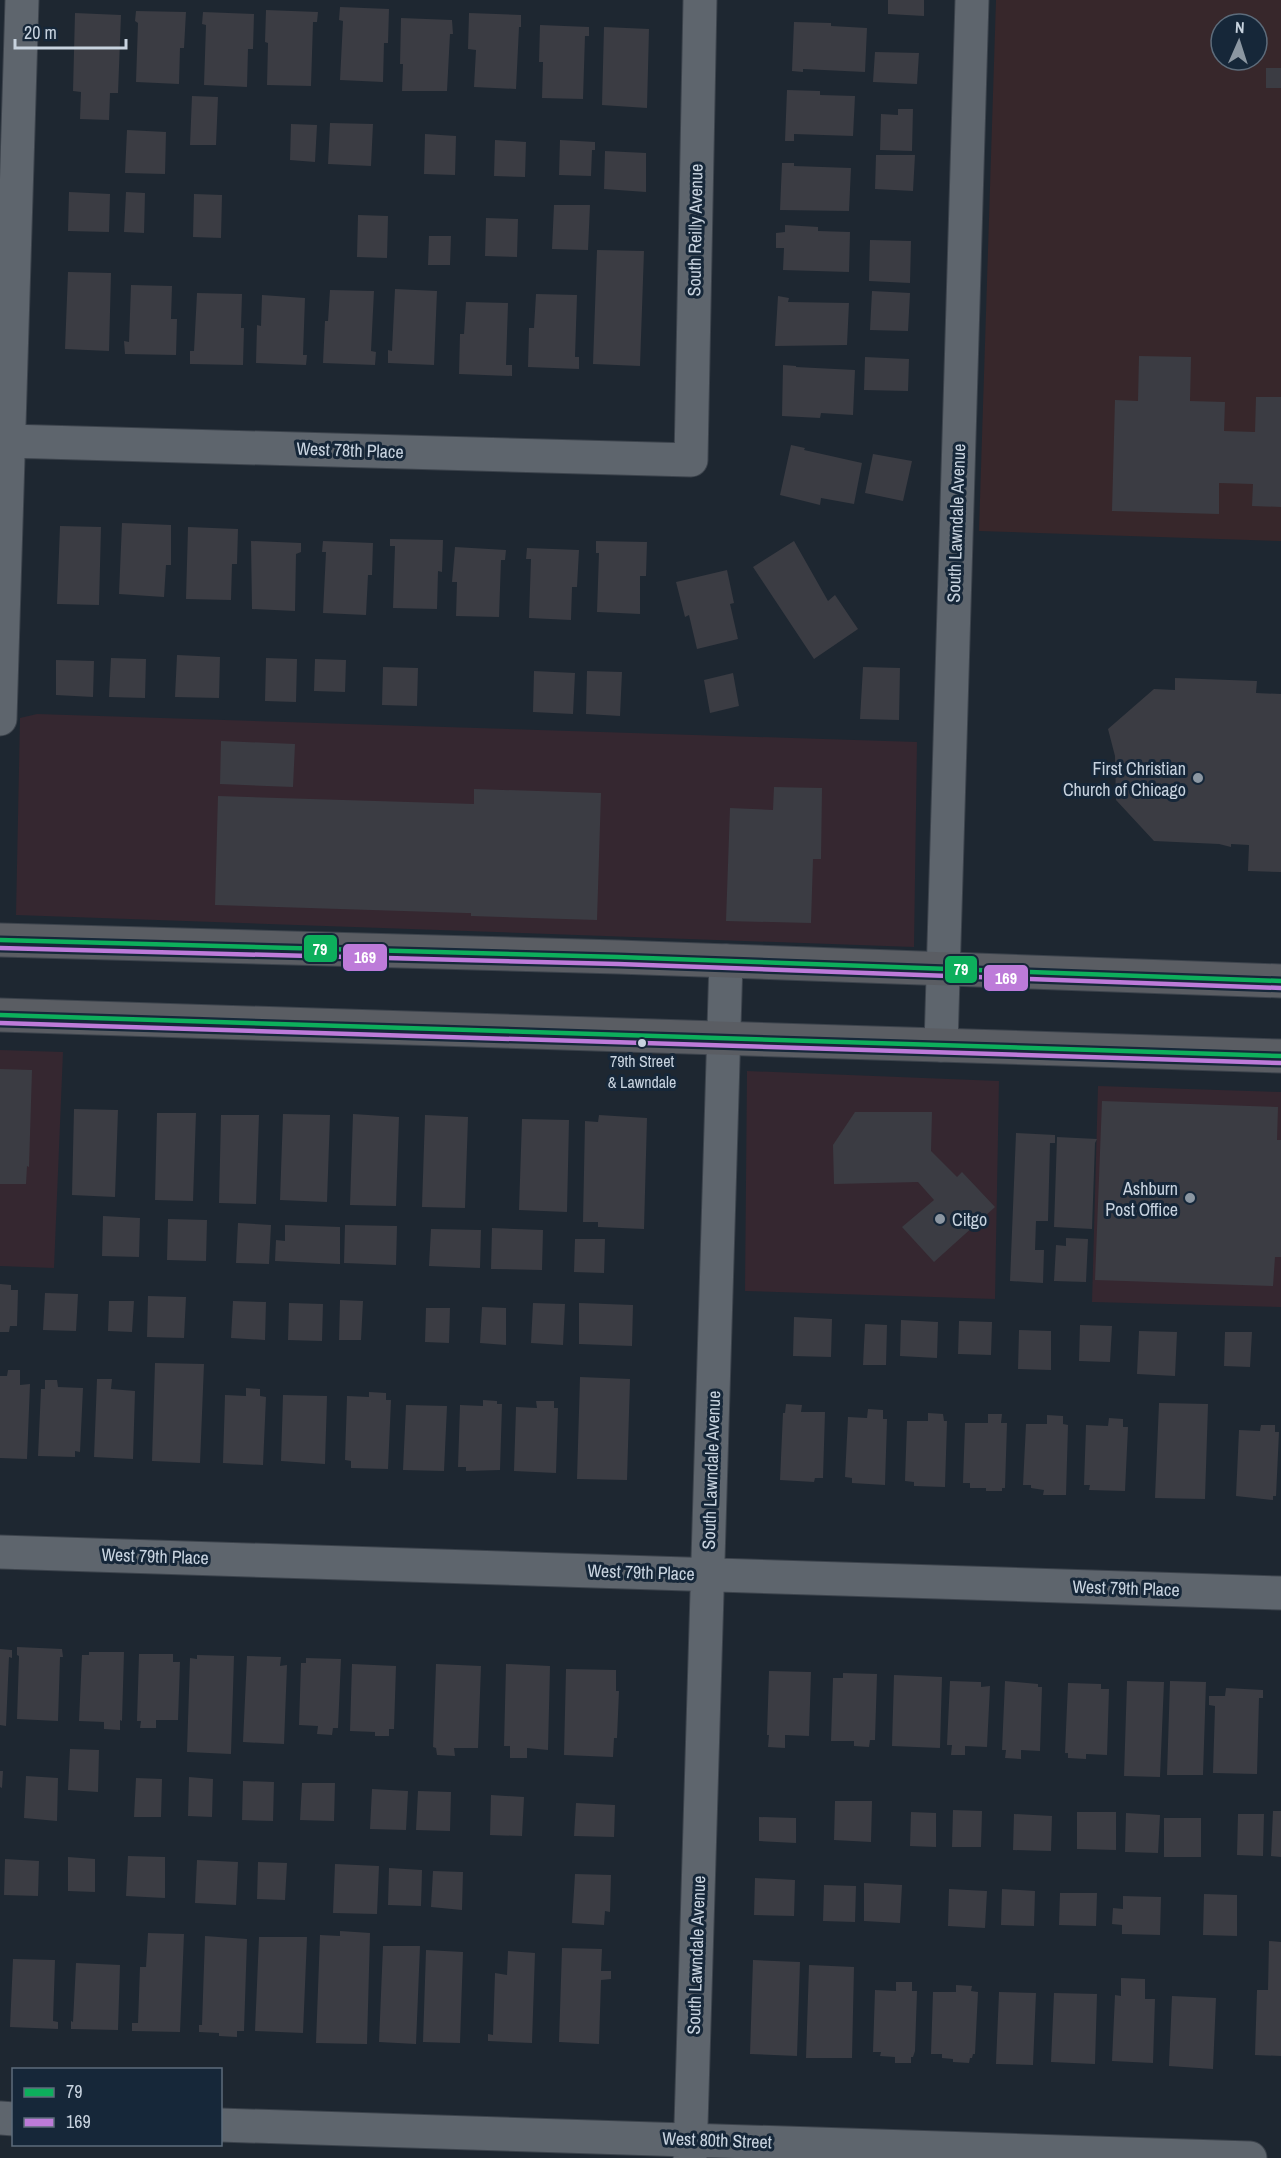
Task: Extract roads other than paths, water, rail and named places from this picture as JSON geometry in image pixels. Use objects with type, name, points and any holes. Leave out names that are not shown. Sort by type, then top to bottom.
[{"type":"main road","points":[[0,940],[726,961],[1281,981]]},
{"type":"main road","points":[[0,1015],[1281,1056]]},
{"type":"street","points":[[0,719],[8,441],[7,282],[22,0]]},
{"type":"street","name":"South Reilly Avenue","points":[[691,460],[700,0]]},
{"type":"street","name":"South Lawndale Avenue","points":[[941,1045],[972,0]]},
{"type":"street","name":"West 78th Place","points":[[8,441],[691,460]]},
{"type":"street","name":"South Lawndale Avenue","points":[[690,2148],[726,961]]},
{"type":"street","name":"West 79th Place","points":[[0,1552],[1281,1593]]},
{"type":"street","name":"West 80th Street","points":[[222,2125],[690,2148],[1250,2158]]},
{"type":"place","name":"First Christian Church of Chicago","points":[[1198,778]]},
{"type":"place","name":"79th Street & Lawndale","points":[[642,1043]]},
{"type":"place","name":"Ashburn Post Office","points":[[1190,1198]]},
{"type":"place","name":"Citgo","points":[[940,1219]]}]
